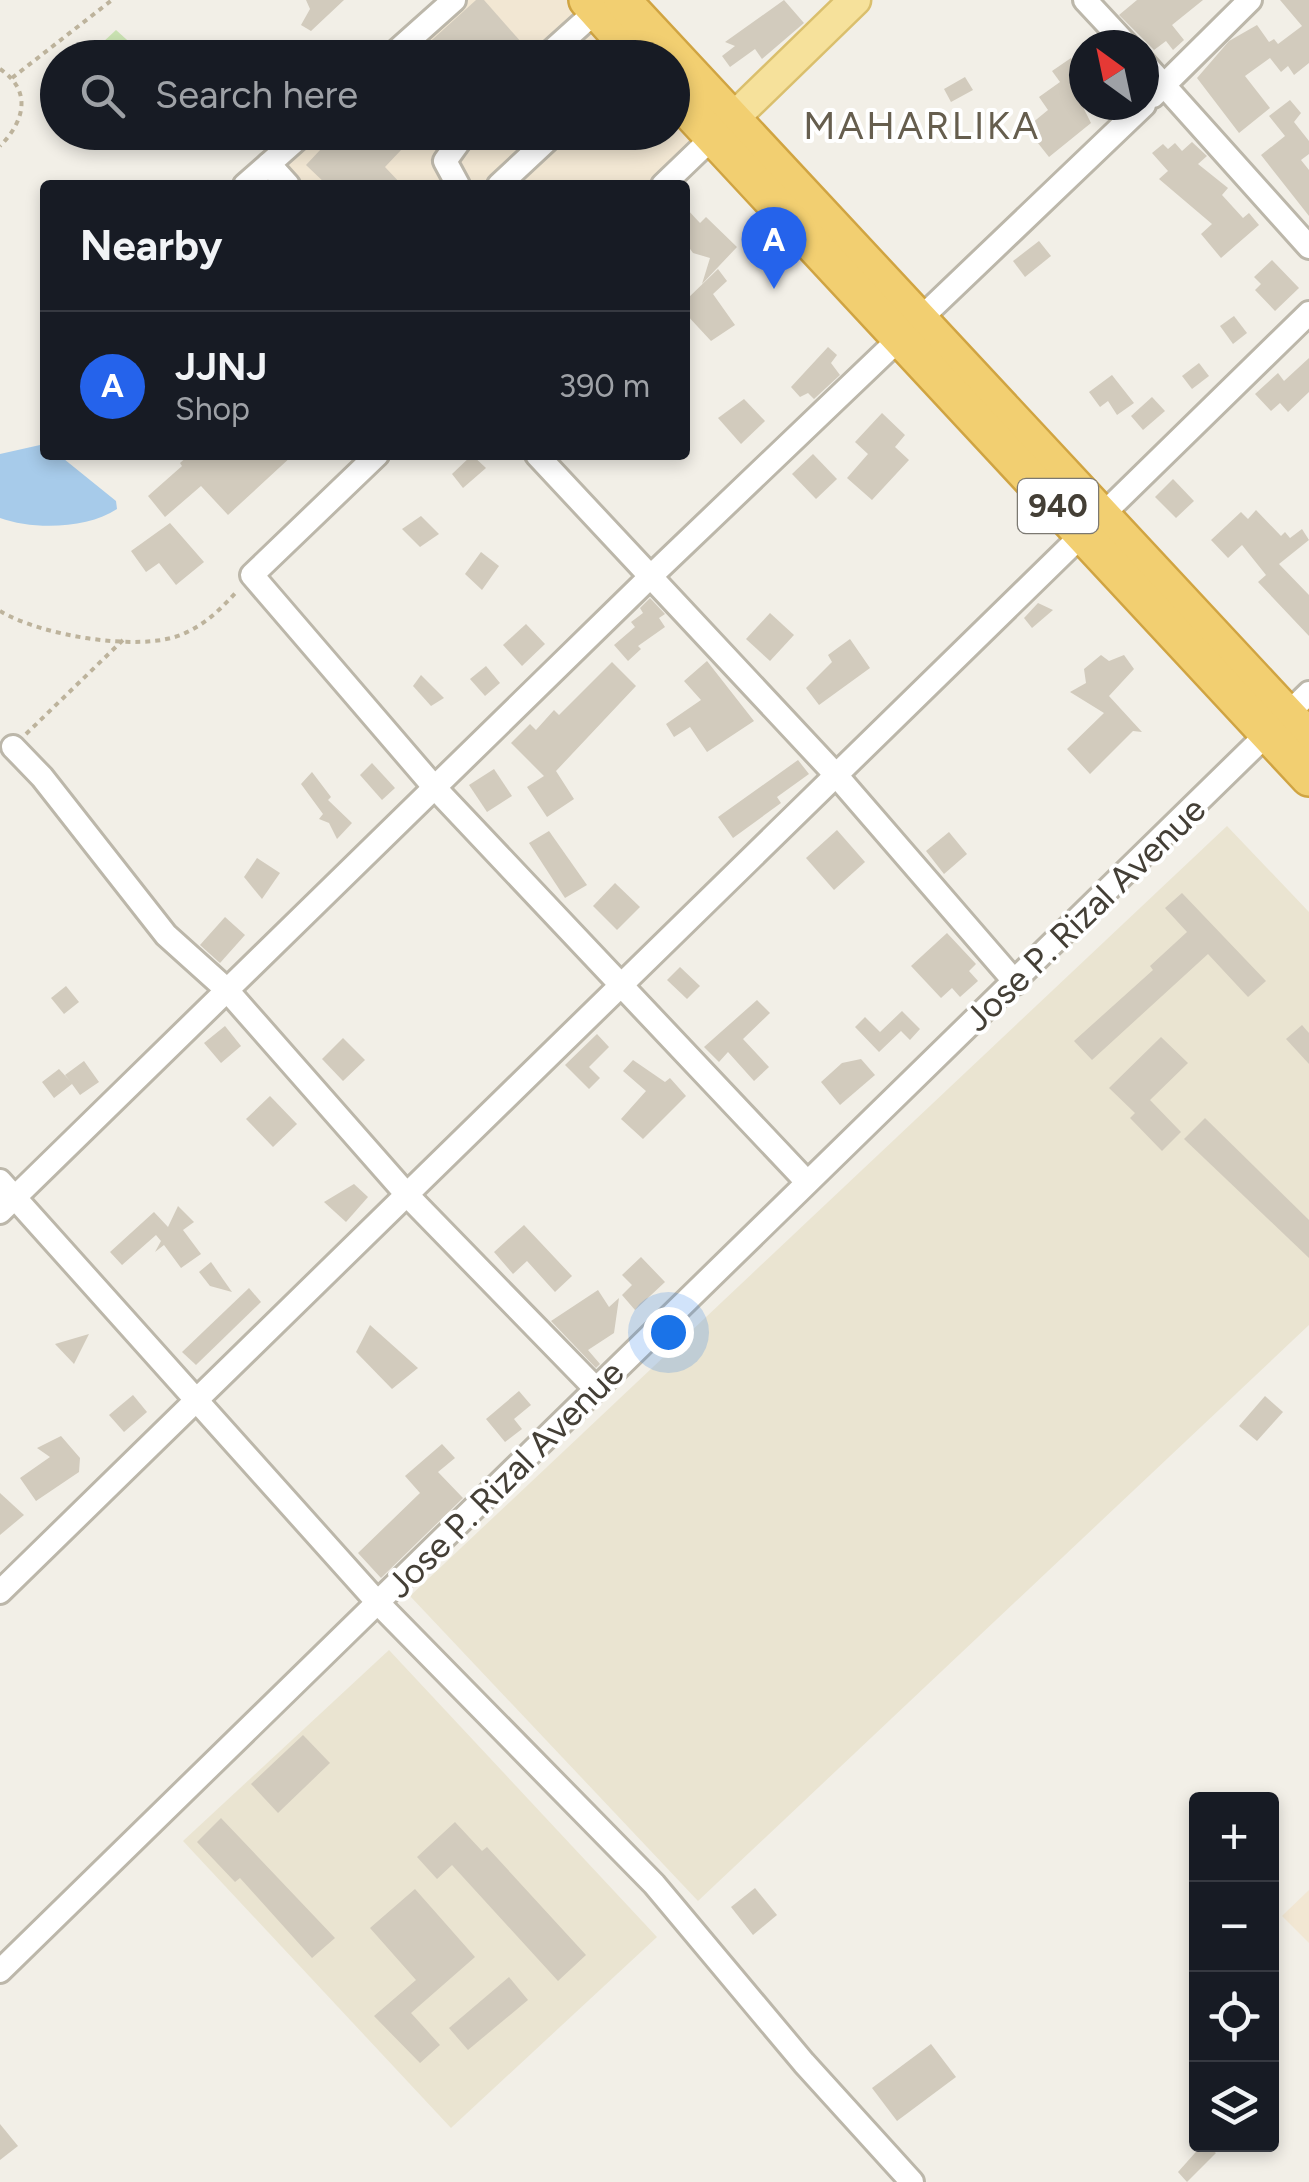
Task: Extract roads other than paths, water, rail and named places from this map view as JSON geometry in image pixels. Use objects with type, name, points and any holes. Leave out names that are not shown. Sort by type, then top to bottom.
[{"type":"highway","name":"940","points":[[603,3],[633,40]]},
{"type":"highway","name":"940","points":[[690,97],[1094,525],[1293,720],[1309,778]]},
{"type":"highway","name":"940","points":[[690,106],[723,128]]},
{"type":"main road","points":[[723,128],[855,0]]},
{"type":"street","points":[[409,40],[454,0]]},
{"type":"street","points":[[1085,0],[1113,30]]},
{"type":"street","points":[[1159,90],[1250,0]]},
{"type":"street","points":[[563,40],[603,3]]},
{"type":"street","points":[[1159,80],[1309,247]]},
{"type":"street","points":[[912,2182],[781,2037],[654,1884],[380,1604],[4,1197],[226,989],[1128,120]]},
{"type":"street","points":[[669,180],[723,128]]},
{"type":"street","points":[[251,180],[285,150]]},
{"type":"street","points":[[453,150],[445,161],[455,180]]},
{"type":"street","points":[[504,180],[537,150]]},
{"type":"street","points":[[269,164],[283,180]]},
{"type":"street","points":[[0,1592],[1309,314]]},
{"type":"street","points":[[372,460],[252,576],[435,788],[807,1182]]},
{"type":"street","points":[[542,460],[836,775],[1016,983]]},
{"type":"street","name":"Jose P. Rizal Avenue","points":[[0,1971],[380,1604],[807,1182],[1293,720]]},
{"type":"street","points":[[12,747],[42,777],[166,935],[226,989],[408,1197],[596,1389]]},
{"type":"water","points":[[40,445],[40,460],[65,460],[116,501],[117,509],[91,521],[60,526],[0,518],[0,454]]},
{"type":"place","name":"JJNJ","points":[[774,289]]},
{"type":"district","name":"MAHARLIKA","points":[[922,126]]}]
